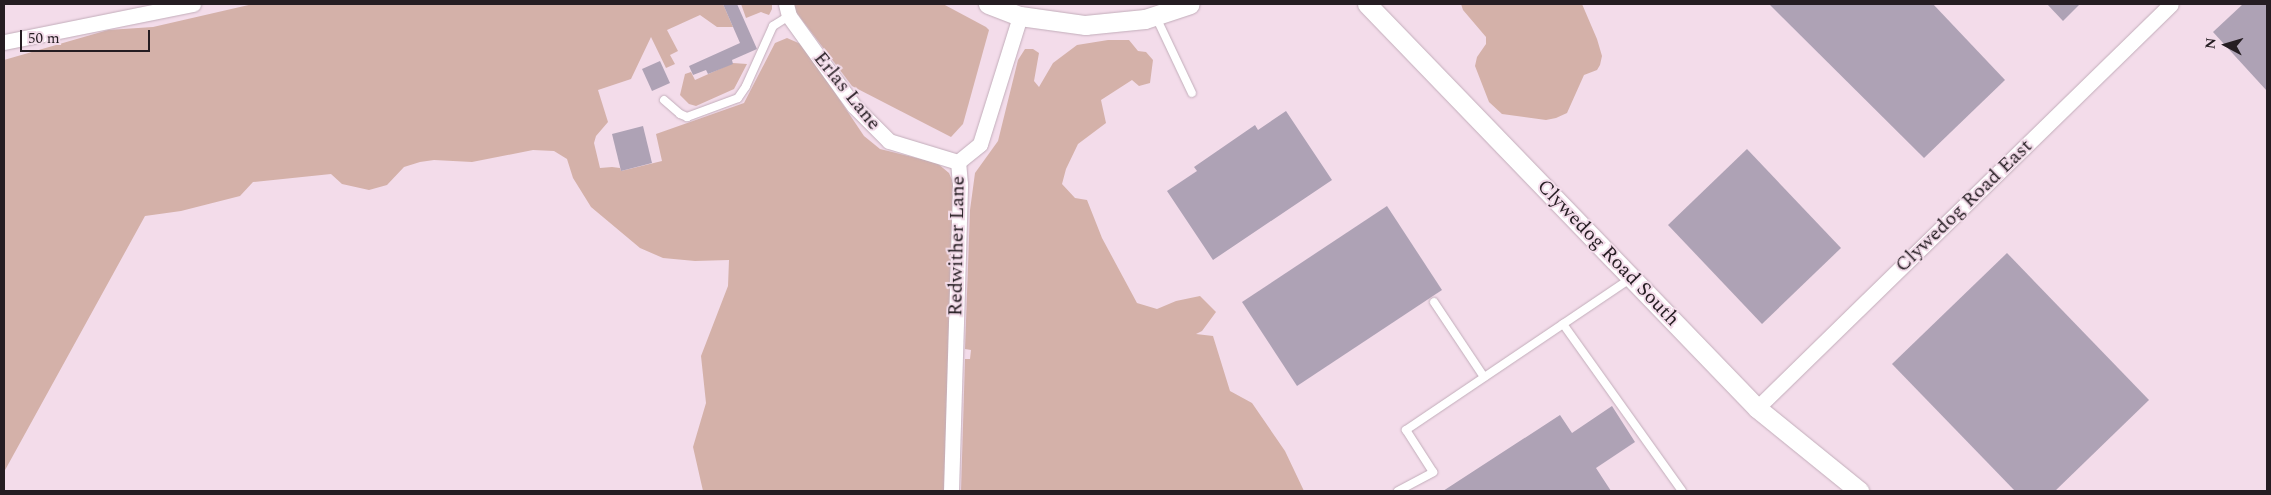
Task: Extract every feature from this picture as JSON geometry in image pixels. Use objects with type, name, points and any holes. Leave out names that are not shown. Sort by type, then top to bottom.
[{"type":"street","points":[[4,42],[193,4]]},
{"type":"street","points":[[988,4],[1020,16],[1085,25],[1156,17],[1190,4]]},
{"type":"street","name":"Clywedog Road South","points":[[1367,4],[1757,408],[1859,491]]},
{"type":"street","name":"Clywedog Road East","points":[[1757,408],[2171,4]]},
{"type":"street","name":"Erlas Lane","points":[[787,10],[854,106],[889,141],[958,162]]},
{"type":"street","name":"Redwither Lane","points":[[951,491],[960,184],[958,162],[980,144],[1020,16]]},
{"type":"lane","points":[[664,100],[680,114],[687,117],[738,98],[746,86],[772,26],[787,10]]},
{"type":"lane","points":[[1156,17],[1192,93]]},
{"type":"lane","points":[[1398,491],[1433,472],[1406,430],[1631,278]]},
{"type":"lane","points":[[1434,302],[1484,377]]},
{"type":"lane","points":[[1563,324],[1682,491]]},
{"type":"shaded area","points":[[253,4],[723,4],[733,27],[717,27],[700,15],[667,30],[678,51],[670,55],[675,64],[666,68],[651,37],[631,79],[598,90],[608,122],[596,136],[594,143],[600,168],[620,168],[621,171],[662,161],[656,134],[744,103],[775,43],[787,38],[803,45],[864,136],[880,149],[937,163],[949,173],[955,187],[945,491],[703,491],[693,447],[706,403],[701,356],[728,286],[729,260],[695,261],[663,258],[640,248],[591,207],[573,178],[567,159],[554,151],[533,150],[472,162],[434,160],[420,162],[404,167],[387,185],[369,190],[342,184],[331,174],[253,182],[240,196],[181,211],[145,216],[4,472],[4,60],[108,30],[153,27]]},
{"type":"shaded area","points":[[741,4],[772,4],[772,9],[769,15],[761,12],[746,18]]},
{"type":"shaded area","points":[[793,4],[943,4],[986,27],[989,30],[963,124],[951,137],[852,86],[796,12]]},
{"type":"shaded area","points":[[1461,4],[1582,4],[1602,56],[1597,70],[1584,75],[1567,113],[1546,120],[1502,114],[1489,102],[1475,66],[1477,57],[1486,44],[1486,37],[1463,10]]},
{"type":"shaded area","points":[[1108,40],[1129,40],[1138,51],[1146,52],[1153,60],[1150,83],[1139,86],[1132,80],[1101,100],[1106,123],[1078,144],[1066,169],[1062,184],[1075,198],[1087,200],[1102,238],[1137,303],[1157,309],[1176,301],[1200,296],[1216,312],[1202,331],[1196,334],[1213,336],[1230,391],[1252,403],[1285,451],[1304,491],[961,491],[965,359],[970,359],[971,350],[965,349],[970,210],[975,173],[998,141],[1018,60],[1025,49],[1033,49],[1039,53],[1034,81],[1039,87],[1053,63],[1077,45]]},
{"type":"shaded area","points":[[733,63],[747,64],[734,89],[696,106],[689,104],[680,95],[685,74],[691,72],[695,80]]},
{"type":"building","points":[[723,4],[737,4],[757,49],[732,60],[733,64],[708,74],[706,70],[693,75],[689,66],[740,43]]},
{"type":"building","points":[[1769,4],[1933,4],[2005,80],[1924,158]]},
{"type":"building","points":[[2047,4],[2080,4],[2063,21]]},
{"type":"building","points":[[2243,4],[2267,4],[2267,91],[2213,32]]},
{"type":"building","points":[[660,61],[670,83],[652,91],[642,69]]},
{"type":"building","points":[[1286,111],[1332,180],[1213,260],[1167,191],[1197,171],[1194,167],[1255,125],[1258,130]]},
{"type":"building","points":[[643,126],[652,163],[621,171],[612,134]]},
{"type":"building","points":[[1747,149],[1841,248],[1762,324],[1668,225]]},
{"type":"building","points":[[1387,206],[1442,290],[1297,386],[1242,302]]},
{"type":"building","points":[[2007,253],[2149,400],[2055,491],[2015,491],[1892,364]]},
{"type":"building","points":[[1612,406],[1635,442],[1596,468],[1611,491],[1443,491],[1560,415],[1572,433]]}]
